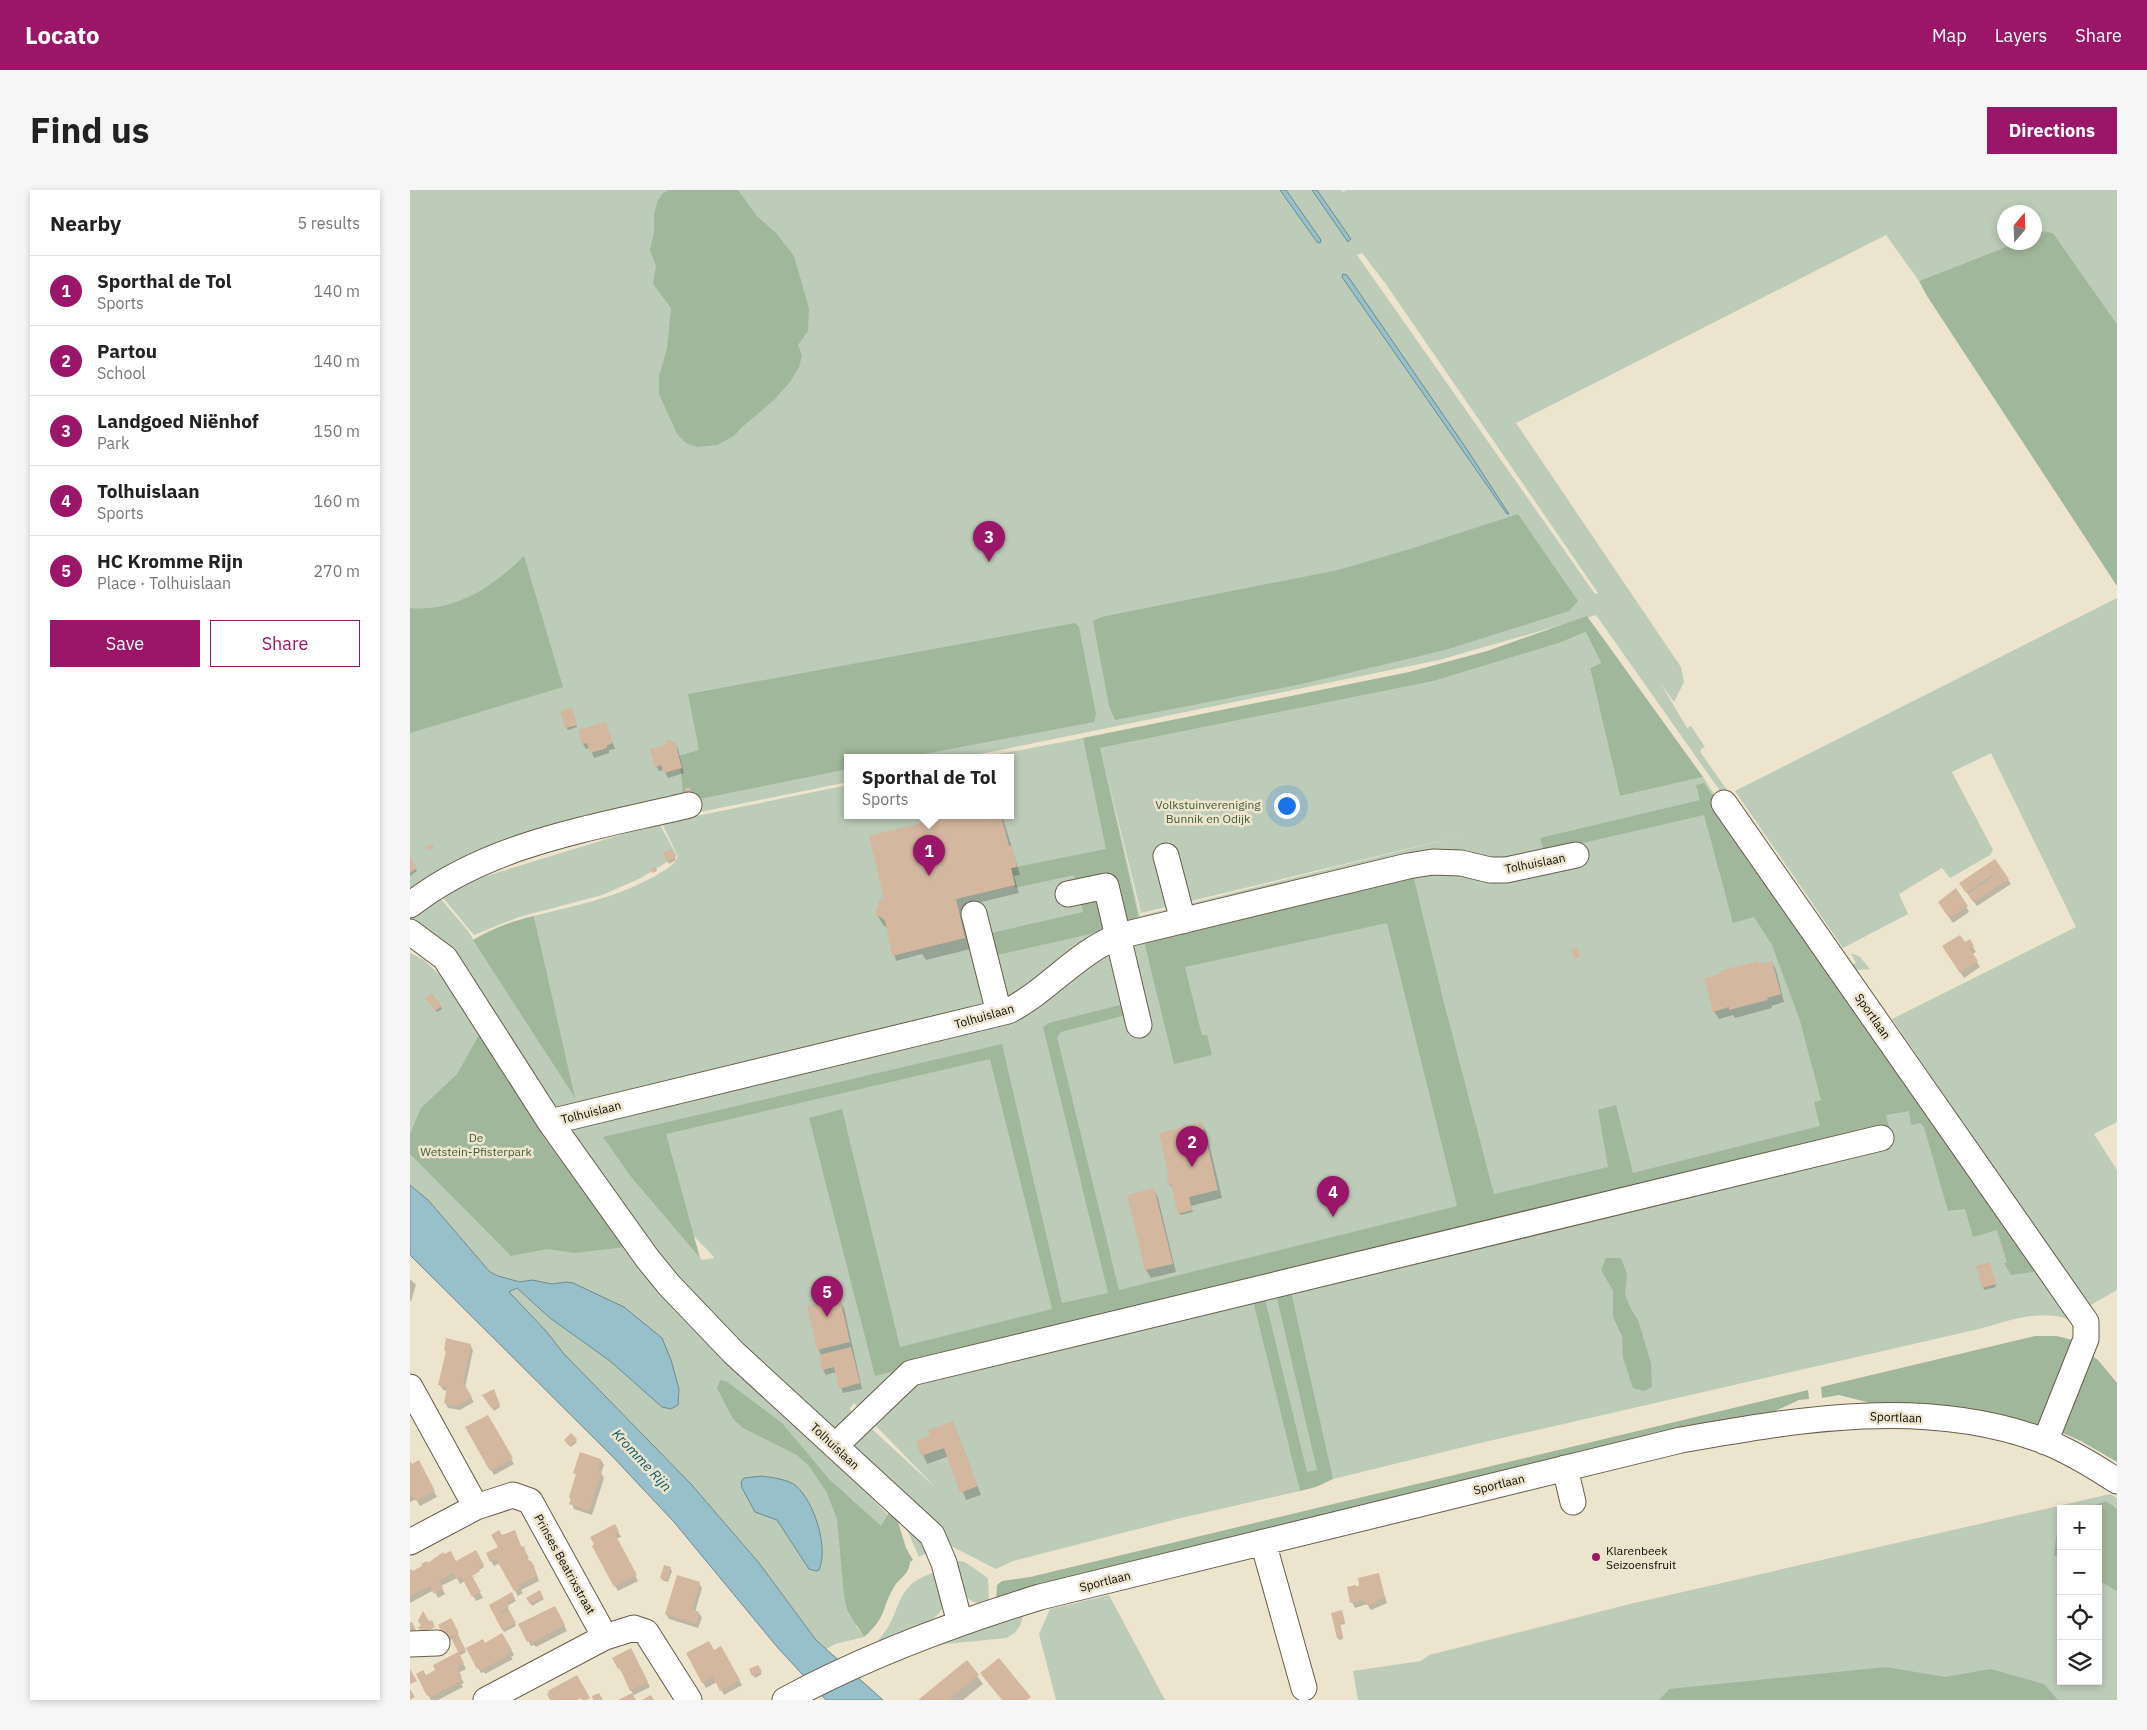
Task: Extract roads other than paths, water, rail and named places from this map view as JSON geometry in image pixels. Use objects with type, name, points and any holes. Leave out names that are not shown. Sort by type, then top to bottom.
[{"type":"street","name":"Sportlaan","points":[[1724,803],[2086,1322],[2086,1340],[2045,1442]]},
{"type":"street","points":[[410,905],[459,875],[540,840],[688,805]]},
{"type":"street","name":"Tolhuislaan","points":[[550,1122],[999,1014],[1022,1004],[1097,947],[1119,936],[1408,866],[1433,862],[1461,863],[1490,870],[1506,870],[1576,855]]},
{"type":"street","points":[[1166,856],[1183,921]]},
{"type":"street","points":[[1068,894],[1106,886],[1139,1025]]},
{"type":"street","points":[[974,914],[999,1014]]},
{"type":"street","name":"Tolhuislaan","points":[[410,932],[445,958],[550,1122],[647,1258],[669,1285],[734,1353],[932,1535],[944,1563],[960,1623]]},
{"type":"street","points":[[836,1446],[912,1373],[1881,1138]]},
{"type":"street","points":[[410,1387],[476,1507]]},
{"type":"street","name":"Sportlaan","points":[[794,1695],[875,1655],[960,1623],[1040,1597],[1681,1440],[1764,1425],[1881,1415],[1939,1418],[1998,1427],[2045,1442],[2093,1465],[2117,1481]]},
{"type":"street","points":[[1565,1468],[1573,1502]]},
{"type":"street","name":"Prinses Beatrixstraat","points":[[410,1542],[476,1507],[513,1495],[530,1501],[605,1637]]},
{"type":"street","points":[[1263,1542],[1304,1688]]},
{"type":"street","points":[[486,1700],[605,1637],[634,1628],[646,1632],[689,1700]]},
{"type":"street","points":[[410,1644],[437,1642]]},
{"type":"water","points":[[1280,190],[1286,190],[1321,240],[1320,243],[1317,242]]},
{"type":"water","points":[[1312,190],[1317,190],[1351,239],[1348,242]]},
{"type":"water","points":[[1343,274],[1347,275],[1509,514],[1507,514],[1342,277]]},
{"type":"water","name":"Kromme Rijn","points":[[410,1185],[428,1200],[490,1272],[520,1282],[532,1280],[552,1284],[573,1283],[624,1307],[662,1338],[671,1360],[679,1389],[678,1405],[671,1409],[662,1407],[610,1361],[550,1318],[517,1288],[509,1292],[546,1331],[564,1354],[691,1484],[759,1563],[816,1640],[883,1700],[826,1700],[778,1648],[674,1522],[613,1457],[410,1255]]},
{"type":"water","points":[[762,1476],[780,1479],[793,1484],[809,1502],[821,1538],[822,1561],[819,1570],[809,1569],[777,1520],[755,1512],[742,1488],[741,1482],[744,1478]]},
{"type":"place","name":"Landgoed Niënhof","points":[[989,562]]},
{"type":"place","name":"Sporthal de Tol","points":[[929,876]]},
{"type":"place","name":"Partou","points":[[1192,1167]]},
{"type":"place","name":"Tolhuislaan","points":[[1333,1217]]},
{"type":"place","name":"HC Kromme Rijn","points":[[827,1317]]},
{"type":"place","name":"Klarenbeek Seizoensfruit","points":[[1596,1557]]},
{"type":"park label","name":"Volkstuinvereniging Bunnik en Odijk","points":[[1208,811]]},
{"type":"park label","name":"De Wetstein-Pfisterpark","points":[[476,1144]]}]
